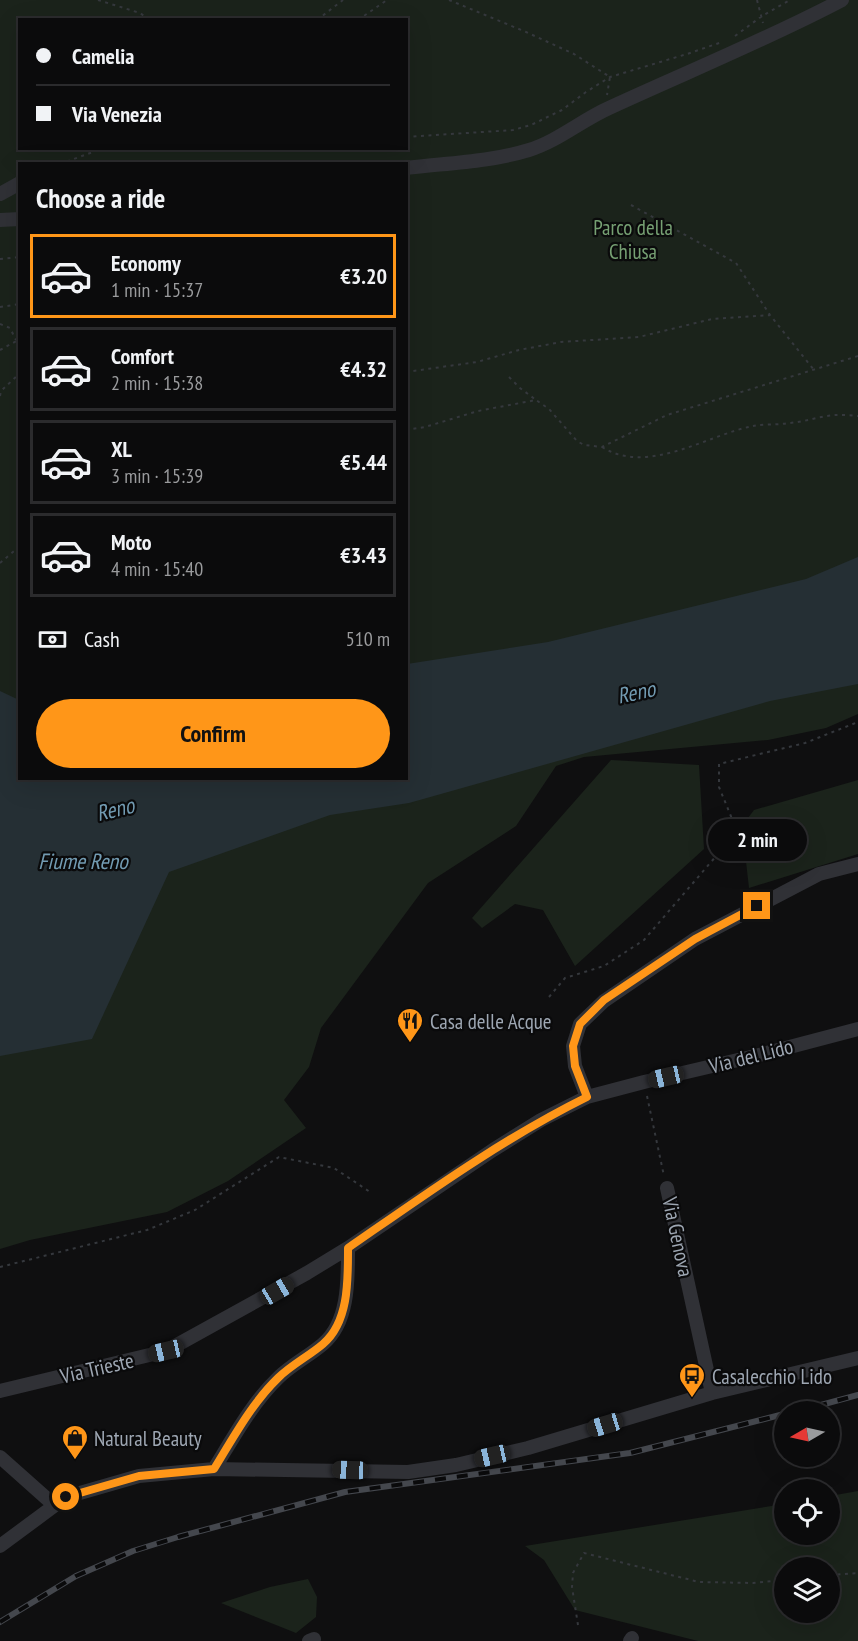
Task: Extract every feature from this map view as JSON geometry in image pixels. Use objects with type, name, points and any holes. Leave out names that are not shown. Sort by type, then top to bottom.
[{"type":"street","points":[[408,168],[492,158],[529,150],[554,139],[604,110],[790,27],[842,0]]},
{"type":"street","points":[[0,194],[18,184]]},
{"type":"street","points":[[0,220],[18,219]]},
{"type":"street","points":[[587,1097],[575,1066],[573,1046],[580,1024],[604,1000],[695,939],[819,874],[858,864]]},
{"type":"street","name":"Via del Lido","points":[[348,1248],[493,1150],[541,1120],[587,1097],[858,1029]]},
{"type":"street","name":"Via Genova","points":[[667,1188],[712,1393]]},
{"type":"street","points":[[214,1469],[253,1408],[279,1377],[331,1337],[338,1325],[348,1280],[348,1248]]},
{"type":"street","name":"Via Trieste","points":[[0,1391],[166,1351],[262,1300],[348,1248]]},
{"type":"street","points":[[0,1546],[66,1497],[139,1476],[214,1469],[408,1472],[456,1465],[528,1448],[712,1393],[858,1358]]},
{"type":"street","points":[[0,1457],[54,1505]]},
{"type":"path","points":[[98,0],[140,13],[147,18]]},
{"type":"path","points":[[320,18],[343,0]]},
{"type":"path","points":[[361,18],[387,0]]},
{"type":"path","points":[[448,0],[574,54],[610,77]]},
{"type":"path","points":[[757,0],[762,16]]},
{"type":"path","points":[[732,38],[762,16],[790,0]]},
{"type":"path","points":[[408,137],[513,130],[531,125],[562,110],[610,77],[723,41]]},
{"type":"path","points":[[604,110],[610,77]]},
{"type":"path","points":[[66,162],[98,150]]},
{"type":"path","points":[[631,205],[736,263],[770,315],[814,370]]},
{"type":"path","points":[[0,259],[18,257]]},
{"type":"path","points":[[0,307],[18,304]]},
{"type":"path","points":[[408,372],[477,362],[519,350],[561,342],[639,337],[712,319],[770,315]]},
{"type":"path","points":[[0,324],[10,328],[18,340],[0,350]]},
{"type":"path","points":[[602,447],[666,415],[858,356]]},
{"type":"path","points":[[0,396],[1,391],[18,375]]},
{"type":"path","points":[[509,377],[549,409],[577,441],[626,456],[680,451],[755,425],[768,426],[807,421],[833,415],[858,416]]},
{"type":"path","points":[[408,430],[478,411],[536,400]]},
{"type":"path","points":[[0,563],[18,548]]},
{"type":"path","points":[[737,832],[719,787],[719,764],[805,744],[858,722]]},
{"type":"path","points":[[549,997],[565,978],[604,966],[644,940],[742,826]]},
{"type":"path","name":"Via Genova","points":[[644,1082],[667,1188]]},
{"type":"path","points":[[0,1267],[147,1230],[195,1210],[279,1157],[334,1168],[370,1192]]},
{"type":"path","points":[[578,1625],[572,1587],[573,1573],[584,1553],[699,1582],[774,1581]]},
{"type":"path","points":[[840,1574],[858,1573]]},
{"type":"green space","name":"Parco della Chiusa","points":[[0,0],[858,0],[858,714],[826,728],[768,740],[584,757],[556,766],[516,826],[428,883],[321,1028],[309,1067],[284,1100],[306,1128],[228,1181],[167,1212],[30,1240],[0,1249]]},
{"type":"green space","points":[[611,760],[699,765],[704,849],[575,966],[543,910],[515,904],[482,928],[472,918]]},
{"type":"green space","points":[[858,780],[858,854],[749,888],[742,826],[754,810]]},
{"type":"green space","points":[[858,1491],[858,1641],[698,1641],[575,1610],[544,1560],[525,1546],[774,1506],[774,1545],[840,1545],[840,1494]]},
{"type":"green space","points":[[308,1579],[317,1597],[316,1617],[296,1633],[221,1603],[270,1587]]},
{"type":"water","name":"Fiume Reno","points":[[858,557],[858,684],[770,701],[409,803],[330,815],[169,872],[92,1039],[0,1056],[0,691],[18,700],[18,780],[408,780],[408,664],[548,642],[806,579]]},
{"type":"railway","points":[[836,1401],[858,1395]]},
{"type":"railway","points":[[0,1622],[76,1576],[133,1551],[345,1492],[630,1453],[774,1417]]},
{"type":"place","name":"Casa delle Acque","points":[[410,1044]]},
{"type":"place","name":"Casalecchio Lido","points":[[692,1399]]},
{"type":"place","name":"Natural Beauty","points":[[75,1461]]},
{"type":"route","points":[[66,1497],[139,1476],[214,1469],[253,1408],[279,1377],[331,1337],[338,1325],[348,1280],[348,1248],[493,1150],[541,1120],[587,1097],[575,1066],[573,1046],[580,1024],[604,1000],[695,939],[757,906]]},
{"type":"water label","name":"Reno","points":[[636,692]]},
{"type":"water label","name":"Reno","points":[[115,809]]}]
